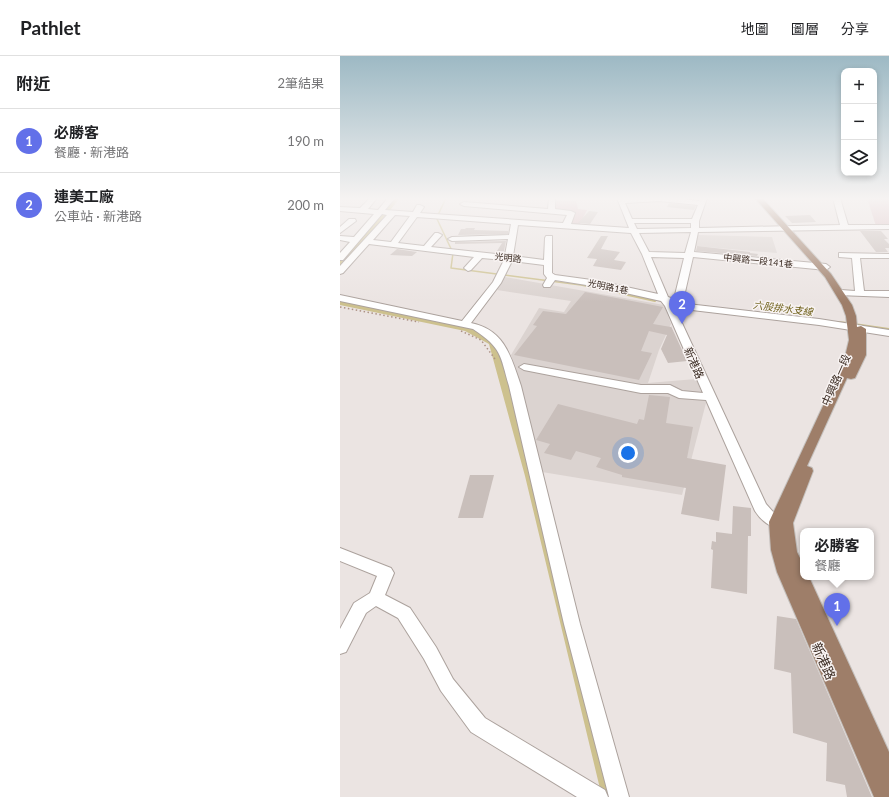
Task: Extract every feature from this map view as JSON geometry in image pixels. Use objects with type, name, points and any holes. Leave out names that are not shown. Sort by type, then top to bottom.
[{"type":"main road","name":"中興路一段","points":[[781,523],[861,355],[857,327],[858,316],[844,293],[791,233]]},
{"type":"main road","name":"新港路","points":[[781,523],[790,552],[800,576]]},
{"type":"main road","name":"新港路","points":[[781,523],[778,550],[785,572],[884,797]]},
{"type":"main road","name":"新港路","points":[[802,580],[889,774]]},
{"type":"street","points":[[340,258],[363,233]]},
{"type":"street","points":[[340,271],[375,233]]},
{"type":"street","points":[[395,245],[403,233]]},
{"type":"street","points":[[441,233],[453,240],[513,237]]},
{"type":"street","points":[[453,240],[455,233]]},
{"type":"street","points":[[453,240],[465,233]]},
{"type":"street","points":[[460,327],[498,283],[500,275],[509,258],[514,233]]},
{"type":"street","name":"新港路","points":[[635,233],[670,302],[709,397],[760,507],[766,516],[781,523]]},
{"type":"street","points":[[670,302],[689,255],[694,233]]},
{"type":"street","points":[[424,249],[438,235]]},
{"type":"street","points":[[340,238],[357,240]]},
{"type":"street","points":[[548,263],[550,238]]},
{"type":"street","name":"光明路","points":[[367,241],[424,249],[453,240],[480,255],[548,263]]},
{"type":"street","name":"中興路一段141巷","points":[[646,254],[689,255],[823,268]]},
{"type":"street","points":[[468,268],[480,255]]},
{"type":"street","points":[[842,256],[889,256]]},
{"type":"street","points":[[856,256],[860,293]]},
{"type":"street","name":"光明路1巷","points":[[548,263],[549,281],[599,284],[670,302]]},
{"type":"street","points":[[844,293],[889,294]]},
{"type":"street","points":[[340,298],[460,327],[476,327],[493,338],[504,351],[516,386],[572,624],[619,797]]},
{"type":"street","points":[[670,302],[764,310]]},
{"type":"street","points":[[670,302],[857,327],[889,333]]},
{"type":"street","points":[[779,311],[817,316],[819,322]]},
{"type":"street","points":[[524,367],[641,389],[670,389],[679,394],[709,397]]},
{"type":"street","points":[[340,554],[386,573],[376,598],[360,608],[340,646]]},
{"type":"street","points":[[376,598],[404,613],[430,653],[447,685],[478,725],[595,797]]},
{"type":"path","points":[[340,307],[425,324]]},
{"type":"path","points":[[460,327],[463,332],[481,340],[495,359]]},
{"type":"shaded area","points":[[364,233],[371,233],[340,270],[340,261]]},
{"type":"shaded area","points":[[698,235],[772,237],[777,253],[695,246]]},
{"type":"shaded area","points":[[505,277],[664,305],[671,324],[659,350],[648,383],[696,379],[706,403],[682,495],[542,472],[529,431],[511,355],[539,308],[564,312],[571,301],[497,290]]},
{"type":"shaded area","points":[[340,299],[476,329],[492,339],[504,356],[615,797],[602,797],[525,476],[489,344],[465,331],[340,305]]},
{"type":"building","points":[[459,233],[508,233],[508,234],[458,235]]},
{"type":"building","points":[[861,233],[882,233],[888,239],[884,239],[889,244],[889,248],[885,248],[888,252],[876,252]]},
{"type":"building","points":[[601,236],[608,236],[601,249],[620,252],[614,260],[626,262],[621,270],[593,266],[597,259],[587,258]]},
{"type":"building","points":[[506,241],[504,251],[497,251],[502,243],[455,244],[455,242]]},
{"type":"building","points":[[697,246],[758,254],[757,256],[696,251]]},
{"type":"building","points":[[397,249],[417,252],[412,256],[390,255]]},
{"type":"building","points":[[585,292],[663,307],[653,324],[671,326],[687,361],[668,363],[661,349],[667,335],[649,331],[641,351],[652,353],[639,380],[514,355],[537,326],[533,325],[543,311],[566,314]]},
{"type":"building","points":[[649,395],[670,397],[666,423],[693,427],[687,458],[726,465],[719,521],[681,514],[686,488],[622,477],[622,475],[596,467],[601,458],[576,451],[571,460],[544,453],[550,444],[536,440],[558,404],[637,424],[639,419],[644,420]]},
{"type":"building","points":[[470,475],[494,475],[483,518],[458,518]]},
{"type":"building","points":[[733,506],[751,508],[751,536],[748,536],[747,594],[711,588],[712,541],[716,542],[716,532],[732,534]]},
{"type":"building","points":[[777,616],[796,619],[872,797],[847,797],[845,785],[826,781],[827,743],[793,733],[791,673],[774,669]]},
{"type":"waterway","points":[[443,233],[453,253],[451,268],[581,285],[624,294]]},
{"type":"waterway","points":[[619,293],[655,301]]},
{"type":"waterway","name":"六股排水支線","points":[[836,322],[849,323]]},
{"type":"waterway","name":"六股排水支線","points":[[854,324],[889,329]]},
{"type":"place","name":"連美工廠","points":[[682,324]]},
{"type":"place","name":"必勝客","points":[[837,626]]}]
